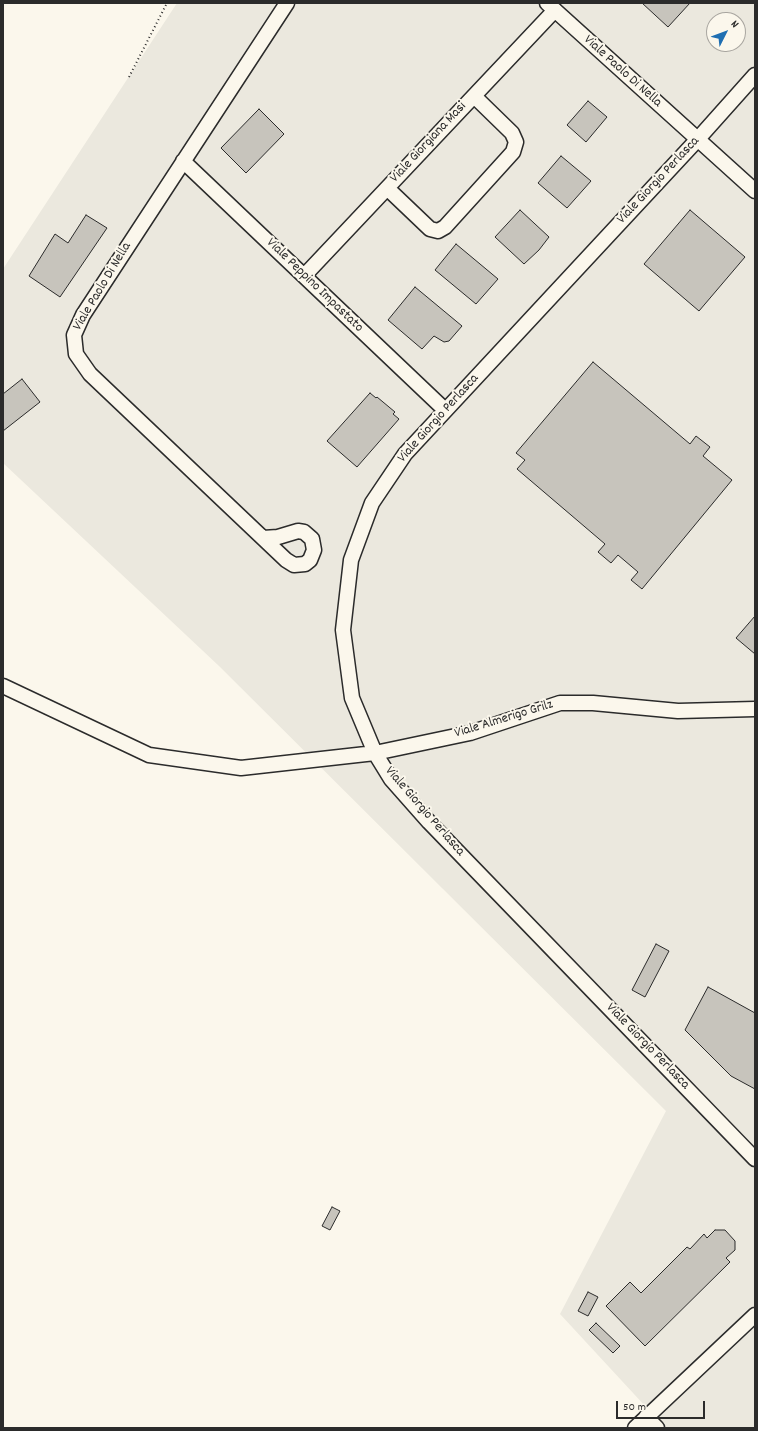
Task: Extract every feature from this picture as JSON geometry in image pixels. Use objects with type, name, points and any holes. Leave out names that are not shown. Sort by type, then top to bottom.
[{"type":"street","name":"Viale Paolo Di Nella","points":[[263,538],[90,374],[76,354],[74,335],[83,315],[287,3]]},
{"type":"street","name":"Viale Paolo Di Nella","points":[[551,6],[755,191]]},
{"type":"street","name":"Viale Giorgiana Masi","points":[[304,276],[474,96],[551,6]]},
{"type":"street","name":"Viale Giorgio Perlasca","points":[[755,75],[697,140],[405,454],[372,503],[351,560],[343,630],[352,698],[375,753],[391,779],[429,822],[755,1159]]},
{"type":"street","points":[[387,188],[430,229],[438,231],[444,227],[513,152],[516,142],[512,133],[474,96]]},
{"type":"street","name":"Viale Peppino Impastato","points":[[183,161],[445,410]]},
{"type":"street","name":"Viale Almerigo Grilz","points":[[3,686],[148,755],[241,768],[375,753],[470,733],[560,703],[593,703],[678,711],[755,709]]},
{"type":"street","points":[[635,1428],[755,1315]]},
{"type":"street","points":[[646,1417],[657,1428]]},
{"type":"path","points":[[129,77],[168,3]]},
{"type":"shaded area","points":[[177,3],[755,3],[755,1428],[650,1428],[658,1420],[560,1314],[666,1111],[219,666],[3,463],[3,269]]},
{"type":"building","points":[[642,3],[690,3],[668,27]]},
{"type":"building","points":[[588,101],[607,117],[586,142],[567,125]]},
{"type":"building","points":[[259,109],[284,134],[246,173],[221,148]]},
{"type":"building","points":[[561,156],[591,181],[567,208],[538,183]]},
{"type":"building","points":[[520,210],[549,237],[539,250],[524,264],[495,237]]},
{"type":"building","points":[[690,210],[745,257],[699,311],[644,264]]},
{"type":"building","points":[[86,215],[107,228],[60,297],[29,276],[55,234],[68,243]]},
{"type":"building","points":[[456,244],[498,279],[476,304],[435,270]]},
{"type":"building","points":[[415,287],[462,326],[449,341],[444,342],[434,336],[422,349],[388,320]]},
{"type":"building","points":[[593,362],[690,444],[696,436],[710,447],[703,456],[732,480],[642,589],[631,580],[638,572],[618,555],[611,563],[598,552],[605,544],[517,469],[525,460],[516,453]]},
{"type":"building","points":[[22,379],[40,402],[3,431],[3,394]]},
{"type":"building","points":[[370,393],[395,412],[393,414],[399,419],[357,467],[327,441]]},
{"type":"building","points":[[755,616],[755,654],[736,638]]},
{"type":"building","points":[[656,944],[669,951],[645,997],[632,990]]},
{"type":"building","points":[[708,987],[755,1013],[755,1089],[731,1076],[685,1030]]},
{"type":"building","points":[[332,1207],[340,1211],[330,1230],[322,1226]]},
{"type":"building","points":[[715,1230],[725,1230],[735,1241],[735,1250],[726,1258],[730,1262],[645,1346],[606,1306],[630,1282],[641,1293],[687,1247],[690,1249],[704,1234],[707,1238]]},
{"type":"building","points":[[588,1292],[598,1297],[588,1316],[578,1311]]},
{"type":"building","points":[[596,1323],[620,1346],[613,1353],[589,1330]]}]
